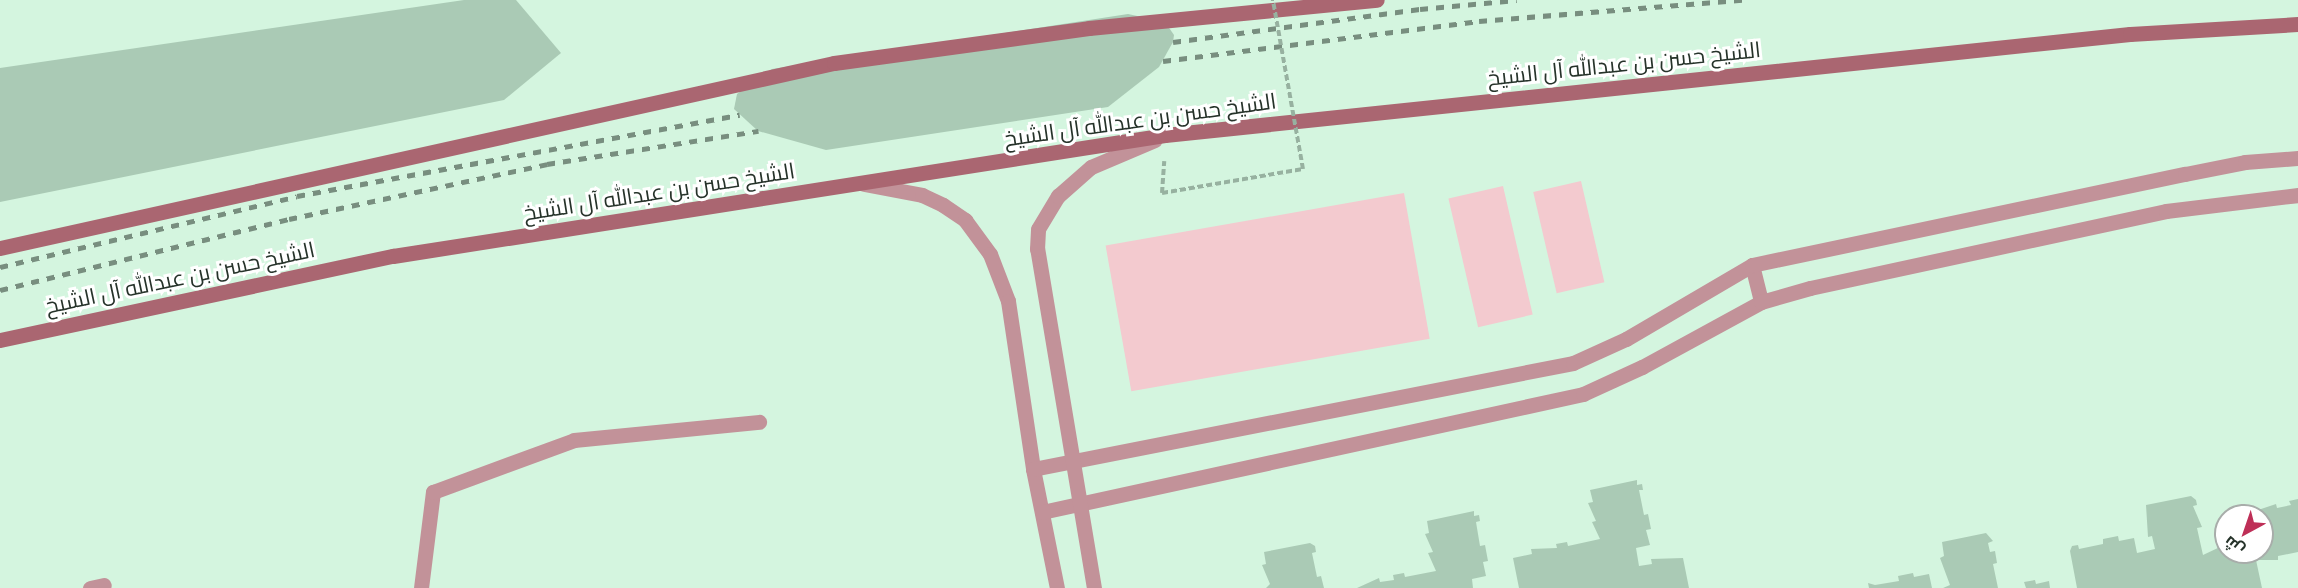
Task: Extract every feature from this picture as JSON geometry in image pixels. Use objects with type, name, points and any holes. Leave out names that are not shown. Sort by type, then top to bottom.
[{"type":"main road","points":[[0,248],[834,63],[1089,28],[1377,0]]},
{"type":"main road","name":"الشيخ حسن بن عبدالله آل الشيخ","points":[[0,340],[393,256],[864,184],[1165,135],[2130,34],[2298,24]]},
{"type":"street","points":[[1094,588],[1077,503],[1037,249],[1038,229],[1058,196],[1091,167],[1165,135]]},
{"type":"street","points":[[1033,469],[1072,464],[1574,363],[1626,339],[1752,265],[2245,162],[2298,159]]},
{"type":"street","points":[[864,184],[922,195],[943,205],[965,220],[990,254],[1008,301],[1033,469],[1057,588]]},
{"type":"street","points":[[1042,512],[1583,394],[1642,368],[1761,302],[2084,227],[2166,211],[2298,195]]},
{"type":"street","points":[[1752,265],[1761,302]]},
{"type":"street","points":[[421,588],[433,492],[574,440],[759,422]]},
{"type":"path","points":[[1162,193],[1303,169],[1273,0]]},
{"type":"shaded area","points":[[1581,181],[1604,282],[1557,293],[1533,192]]},
{"type":"shaded area","points":[[1503,186],[1533,315],[1478,327],[1448,199]]},
{"type":"shaded area","points":[[1404,193],[1430,339],[1131,391],[1106,246]]},
{"type":"building","points":[[464,0],[516,0],[561,53],[504,100],[0,202],[0,68]]},
{"type":"building","points":[[1128,14],[1165,22],[1174,35],[1173,42],[1159,67],[1108,107],[826,150],[758,131],[734,109],[737,94],[772,69]]},
{"type":"building","points":[[1637,480],[1637,485],[1642,484],[1643,490],[1639,490],[1644,515],[1648,514],[1651,529],[1646,530],[1650,545],[1636,548],[1639,566],[1652,564],[1651,559],[1683,558],[1689,588],[1519,588],[1513,558],[1532,554],[1531,549],[1557,548],[1556,544],[1567,542],[1568,546],[1600,539],[1592,522],[1596,521],[1588,503],[1593,502],[1590,490]]},
{"type":"building","points":[[2191,496],[2196,500],[2197,505],[2193,506],[2202,527],[2197,528],[2203,555],[2214,550],[2214,564],[2257,564],[2262,588],[2077,588],[2070,551],[2072,546],[2078,545],[2079,549],[2103,544],[2103,539],[2118,536],[2119,541],[2134,538],[2137,553],[2155,549],[2152,536],[2148,537],[2146,505]]},
{"type":"building","points":[[2298,499],[2298,552],[2278,556],[2278,560],[2274,560],[2274,505],[2276,504],[2277,508],[2291,505],[2289,501]]},
{"type":"building","points":[[1474,511],[1474,516],[1479,515],[1480,521],[1476,522],[1480,546],[1485,545],[1488,561],[1483,562],[1486,576],[1472,579],[1473,588],[1357,588],[1379,578],[1380,582],[1394,580],[1393,575],[1404,573],[1405,577],[1436,571],[1428,553],[1433,552],[1425,534],[1429,533],[1427,521]]},
{"type":"building","points":[[1986,533],[1993,541],[1988,543],[1990,552],[1995,551],[1997,563],[1993,564],[1998,588],[1943,588],[1950,585],[1940,558],[1944,556],[1942,542]]},
{"type":"building","points":[[1310,543],[1315,546],[1316,552],[1312,553],[1317,577],[1321,576],[1324,588],[1266,588],[1270,584],[1262,565],[1266,564],[1264,552]]},
{"type":"building","points":[[1913,573],[1914,577],[1929,574],[1932,588],[1869,588],[1868,583],[1875,585],[1899,581],[1898,576]]},
{"type":"building","points":[[2035,580],[2036,584],[2049,581],[2050,588],[2026,588],[2024,582]]},
{"type":"railway","points":[[1173,42],[1420,9],[1517,0]]},
{"type":"railway","points":[[1163,61],[1479,21],[1742,0]]},
{"type":"railway","points":[[0,267],[297,196],[740,115]]},
{"type":"railway","points":[[0,290],[289,219],[547,164],[758,131]]}]
